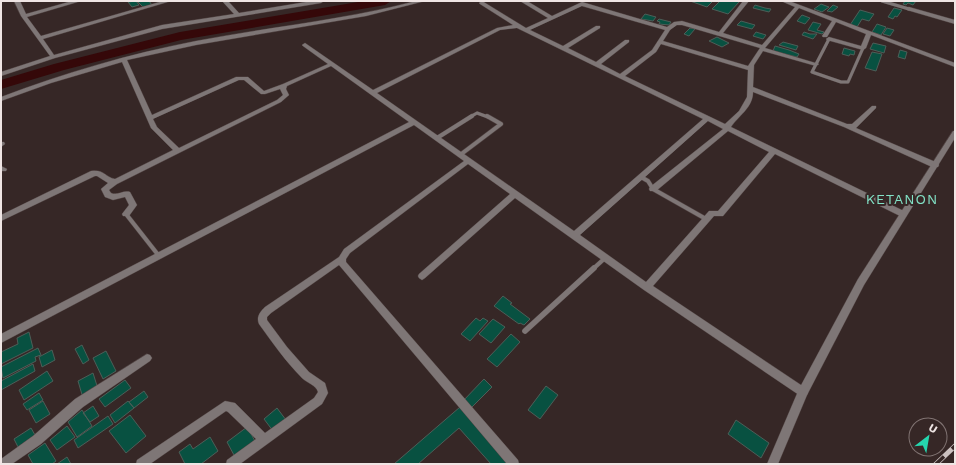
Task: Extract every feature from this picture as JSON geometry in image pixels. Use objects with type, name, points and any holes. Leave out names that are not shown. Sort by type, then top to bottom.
[{"type":"street","points":[[17,1],[24,16],[53,57]]},
{"type":"street","points":[[24,16],[78,1]]},
{"type":"street","points":[[40,38],[168,1]]},
{"type":"street","points":[[225,1],[237,14]]},
{"type":"street","points":[[1,74],[53,57],[162,26],[321,1]]},
{"type":"street","points":[[1,99],[24,90],[124,60],[197,43],[329,21],[422,1]]},
{"type":"street","points":[[523,1],[552,18]]},
{"type":"street","points":[[526,30],[589,1]]},
{"type":"street","points":[[720,34],[746,1]]},
{"type":"street","points":[[784,1],[955,65]]},
{"type":"street","points":[[482,3],[518,26],[903,214]]},
{"type":"street","points":[[582,4],[668,29]]},
{"type":"street","points":[[653,189],[727,127],[742,112],[752,89],[750,68],[794,4]]},
{"type":"street","points":[[909,9],[955,22]]},
{"type":"street","points":[[835,20],[827,37],[863,48],[869,33]]},
{"type":"street","points":[[621,76],[654,51],[668,29],[673,24],[678,23],[720,34],[816,64]]},
{"type":"street","points":[[372,92],[499,29],[518,26]]},
{"type":"street","points":[[564,48],[598,27]]},
{"type":"street","points":[[597,64],[627,41]]},
{"type":"street","points":[[661,42],[750,68]]},
{"type":"street","points":[[305,45],[605,258],[803,392]]},
{"type":"street","points":[[124,60],[151,118],[154,128],[178,151]]},
{"type":"street","points":[[151,118],[238,78],[246,78],[263,93],[332,64]]},
{"type":"street","points":[[126,214],[133,205],[127,194],[113,197],[108,195],[104,189],[279,101],[286,94],[283,88],[285,85]]},
{"type":"street","points":[[752,89],[846,126],[935,165]]},
{"type":"street","points":[[846,126],[854,126],[874,107]]},
{"type":"street","points":[[574,236],[708,118]]},
{"type":"street","points":[[1,339],[414,122]]},
{"type":"street","points":[[772,464],[803,392],[861,282],[955,133]]},
{"type":"street","points":[[647,287],[706,218],[712,213],[720,214],[774,151]]},
{"type":"street","points":[[231,464],[318,401],[323,393],[321,386],[306,375],[284,350],[262,321],[263,315],[342,259],[347,251],[468,161]]},
{"type":"street","points":[[1,218],[94,173],[99,173],[110,181],[116,182]]},
{"type":"street","points":[[422,276],[515,194]]},
{"type":"street","points":[[342,259],[348,271],[514,464]]},
{"type":"street","points":[[1,459],[3,464],[37,440],[79,403],[147,358]]},
{"type":"street","points":[[141,464],[225,406],[231,407],[264,440]]},
{"type":"lane","points":[[882,1],[909,9]]},
{"type":"lane","points":[[827,37],[812,72],[813,74],[841,82],[848,82],[863,48]]},
{"type":"lane","points":[[437,138],[477,113],[481,113],[501,124],[460,155]]},
{"type":"lane","points":[[641,177],[648,181],[653,189],[706,218]]},
{"type":"lane","points":[[126,214],[159,256]]},
{"type":"lane","points":[[525,332],[605,258]]},
{"type":"building","points":[[136,1],[139,5],[132,7],[128,2]]},
{"type":"building","points":[[137,1],[149,1],[152,5],[143,7]]},
{"type":"building","points":[[690,1],[713,1],[707,7]]},
{"type":"building","points":[[720,1],[740,1],[728,14],[712,9]]},
{"type":"building","points":[[905,1],[916,1],[913,5],[908,3],[906,5],[903,4]]},
{"type":"building","points":[[821,4],[829,7],[822,12],[814,9]]},
{"type":"building","points":[[755,5],[771,9],[769,12],[753,8]]},
{"type":"building","points":[[833,5],[838,7],[832,12],[827,11]]},
{"type":"building","points":[[894,8],[902,10],[897,17],[895,16],[893,19],[888,17]]},
{"type":"building","points":[[860,10],[874,14],[869,21],[862,19],[857,27],[850,25]]},
{"type":"building","points":[[645,14],[656,17],[653,21],[641,19]]},
{"type":"building","points":[[802,15],[810,18],[805,24],[797,21]]},
{"type":"building","points":[[659,19],[671,22],[669,25],[659,24],[660,22],[657,21]]},
{"type":"building","points":[[741,21],[755,25],[752,29],[737,25]]},
{"type":"building","points":[[813,22],[821,24],[817,30],[824,32],[822,34],[808,30]]},
{"type":"building","points":[[877,24],[886,27],[881,35],[872,32]]},
{"type":"building","points":[[690,28],[695,29],[689,36],[684,34]]},
{"type":"building","points":[[887,28],[894,30],[890,36],[883,34]]},
{"type":"building","points":[[756,32],[766,35],[763,39],[753,36]]},
{"type":"building","points":[[804,32],[817,34],[813,39],[802,35]]},
{"type":"building","points":[[717,37],[729,43],[722,47],[709,41]]},
{"type":"building","points":[[783,42],[798,46],[796,50],[779,45]]},
{"type":"building","points":[[873,43],[886,46],[884,53],[870,49]]},
{"type":"building","points":[[775,46],[799,54],[797,57],[773,51]]},
{"type":"building","points":[[844,48],[855,51],[854,55],[850,54],[849,56],[842,54]]},
{"type":"building","points":[[900,50],[907,52],[905,59],[898,57]]},
{"type":"building","points":[[872,52],[882,54],[876,71],[865,68]]},
{"type":"building","points":[[503,296],[512,303],[510,304],[530,319],[524,325],[519,324],[494,306]]},
{"type":"building","points":[[476,318],[480,321],[483,318],[488,321],[470,341],[461,334]]},
{"type":"building","points":[[493,319],[505,327],[491,343],[479,334]]},
{"type":"building","points":[[29,332],[33,348],[1,364],[1,352],[18,344],[17,338]]},
{"type":"building","points":[[511,334],[520,342],[497,367],[487,359]]},
{"type":"building","points":[[82,345],[89,360],[83,364],[75,349]]},
{"type":"building","points":[[38,348],[41,355],[35,357],[36,361],[3,378],[1,367]]},
{"type":"building","points":[[52,350],[55,360],[42,367],[39,357]]},
{"type":"building","points":[[106,351],[116,371],[103,379],[93,358]]},
{"type":"building","points":[[33,364],[35,371],[1,390],[1,381]]},
{"type":"building","points":[[47,371],[53,381],[24,400],[19,390]]},
{"type":"building","points":[[93,373],[98,389],[83,398],[78,381]]},
{"type":"building","points":[[484,379],[492,387],[470,409],[462,402]]},
{"type":"building","points":[[125,380],[131,388],[105,407],[99,399]]},
{"type":"building","points":[[546,386],[558,395],[540,419],[528,410]]},
{"type":"building","points":[[144,391],[148,397],[134,408],[129,402]]},
{"type":"building","points":[[39,393],[43,400],[27,410],[23,404]]},
{"type":"building","points":[[43,401],[50,414],[36,423],[29,410]]},
{"type":"building","points":[[128,401],[134,408],[115,423],[110,415]]},
{"type":"building","points":[[93,406],[99,416],[90,422],[83,413]]},
{"type":"building","points":[[460,407],[511,464],[491,464],[459,428],[418,464],[394,464]]},
{"type":"building","points":[[277,408],[286,420],[273,431],[264,419]]},
{"type":"building","points":[[82,410],[92,426],[77,437],[68,422]]},
{"type":"building","points":[[130,415],[146,436],[126,453],[109,431]]},
{"type":"building","points":[[108,416],[113,424],[78,448],[74,440]]},
{"type":"building","points":[[736,420],[769,443],[761,458],[728,434]]},
{"type":"building","points":[[67,426],[75,437],[57,450],[50,440]]},
{"type":"building","points":[[247,427],[255,441],[235,457],[227,442]]},
{"type":"building","points":[[31,428],[35,435],[18,447],[14,439]]},
{"type":"building","points":[[210,437],[218,451],[201,464],[185,464],[179,452],[190,444],[193,449]]},
{"type":"building","points":[[45,443],[56,461],[52,464],[33,464],[28,455]]},
{"type":"building","points":[[67,457],[71,464],[57,464]]},
{"type":"waterway","points":[[1,85],[59,67],[180,36],[385,1]]},
{"type":"railway","points":[[936,464],[955,446]]},
{"type":"district","name":"KETANON","points":[[902,199]]}]
